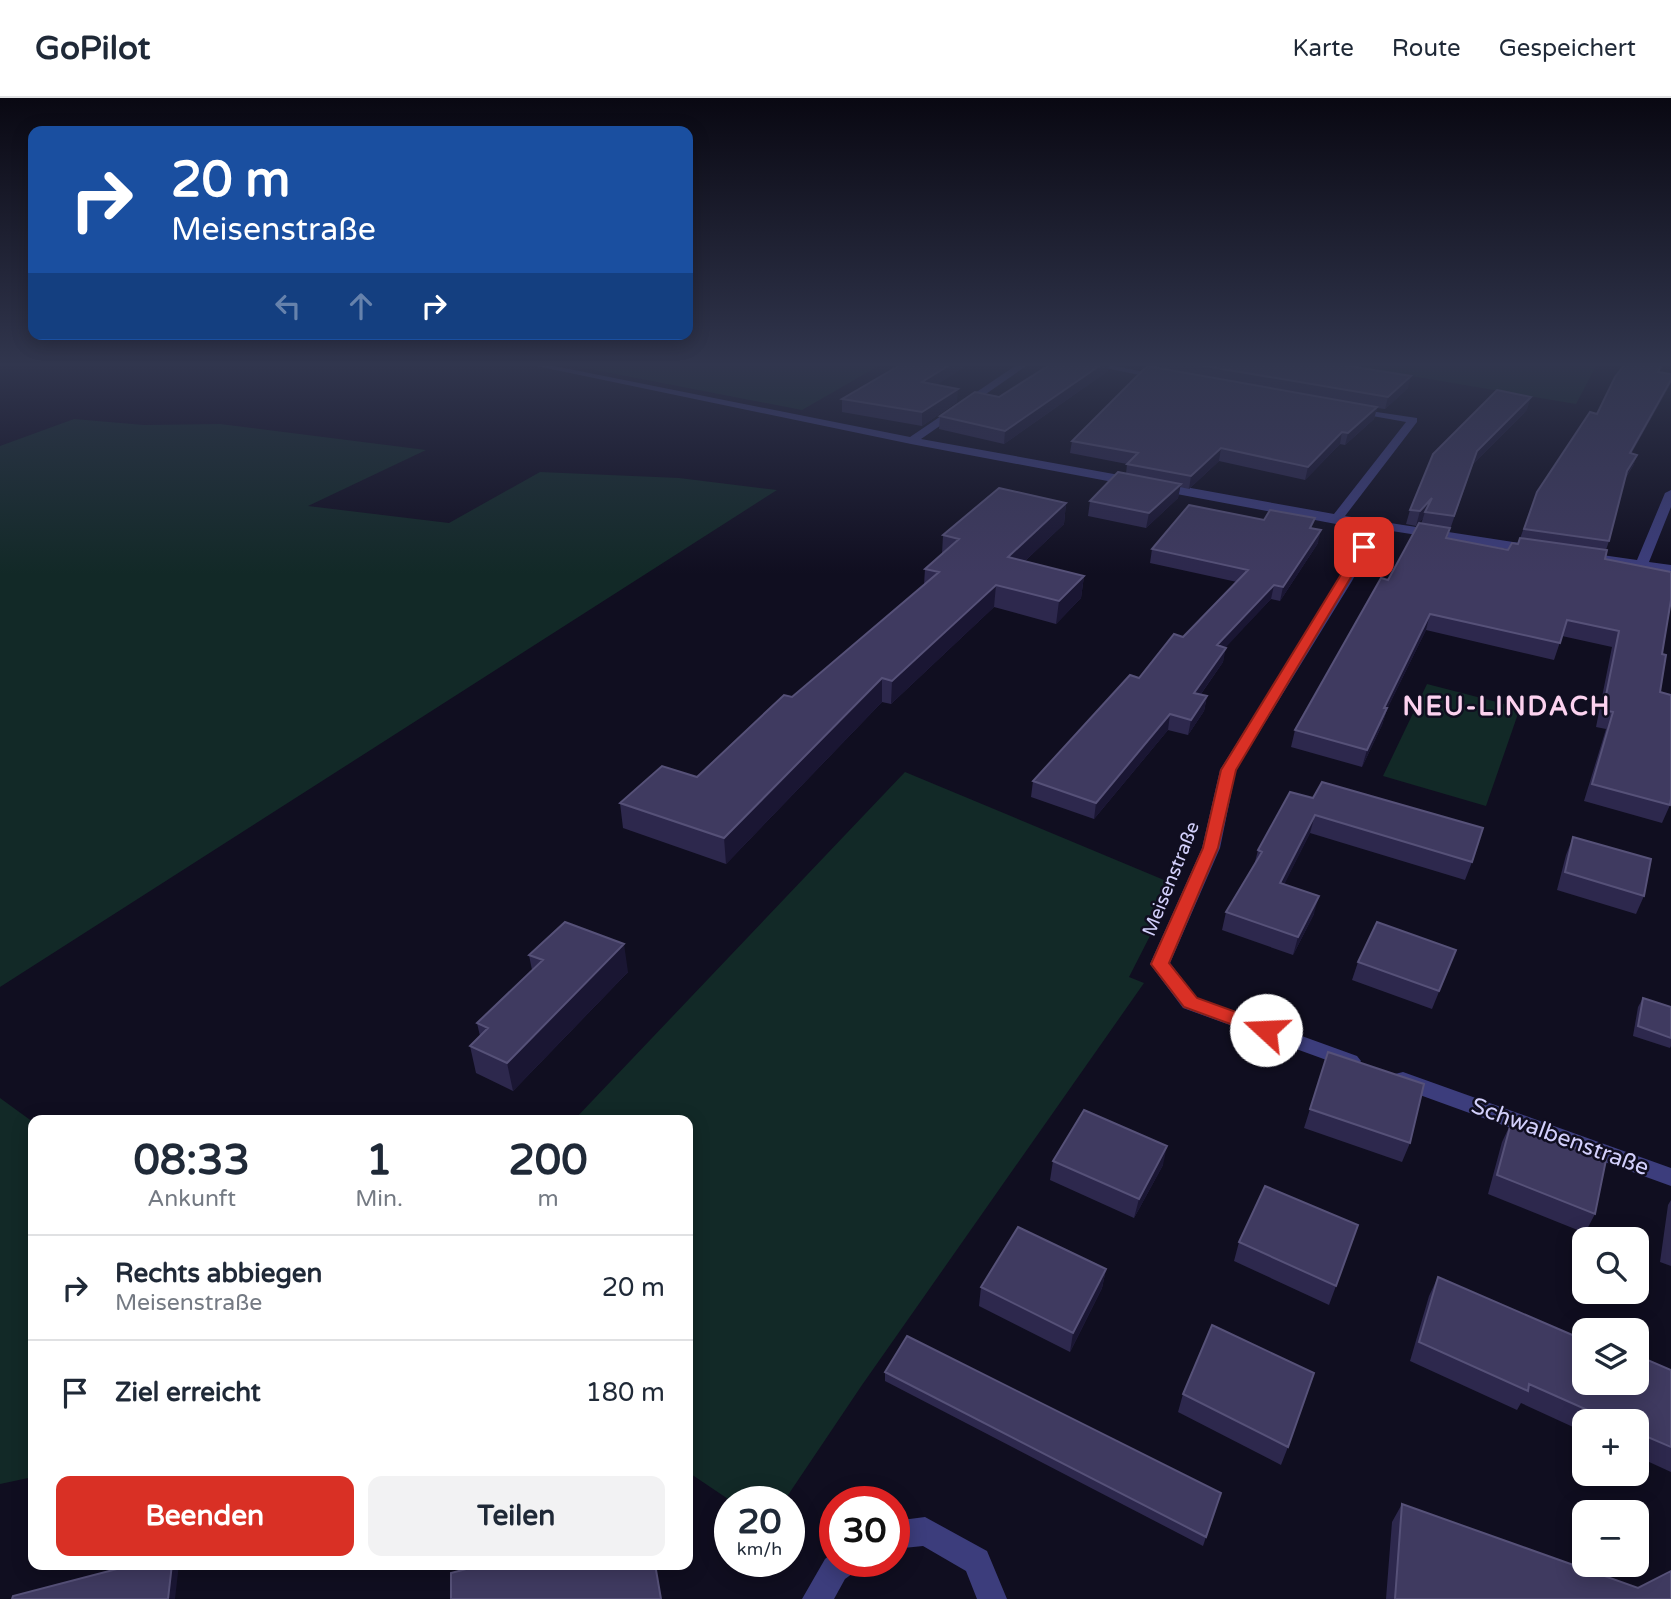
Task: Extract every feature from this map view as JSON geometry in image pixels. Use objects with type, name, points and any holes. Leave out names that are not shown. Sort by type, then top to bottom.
[{"type":"street","points":[[877,434],[1336,520],[1550,551]]},
{"type":"street","points":[[911,441],[921,434]]},
{"type":"street","points":[[1336,520],[1402,434]]},
{"type":"street","points":[[1641,565],[1671,493]]},
{"type":"street","name":"Meisenstraße","points":[[1375,526],[1345,581],[1228,770],[1210,848],[1160,964],[1190,1003],[1448,1096]]},
{"type":"street","points":[[1577,555],[1671,569]]},
{"type":"street","name":"Schwalbenstraße","points":[[1448,1096],[1671,1177]]},
{"type":"street","points":[[910,1533],[925,1531],[977,1561],[992,1599]]},
{"type":"street","points":[[817,1599],[830,1577]]},
{"type":"green space","points":[[33,434],[300,434],[426,450],[308,506],[449,523],[540,472],[679,478],[777,490],[0,987],[0,446]]},
{"type":"green space","points":[[1427,684],[1520,708],[1486,806],[1383,776]]},
{"type":"green space","points":[[905,772],[1176,885],[1129,977],[1144,983],[794,1486],[714,1486],[714,1490],[693,1475],[693,1115],[579,1115]]},
{"type":"green space","points":[[0,1098],[28,1118],[28,1478],[0,1484]]},
{"type":"building","points":[[1079,434],[1340,434],[1308,467],[1221,448],[1191,476],[1127,464],[1138,453],[1072,441]]},
{"type":"building","points":[[1453,434],[1494,434],[1477,451],[1454,516],[1425,512],[1432,498],[1420,511],[1410,510],[1433,454]]},
{"type":"building","points":[[1575,434],[1641,434],[1630,453],[1637,455],[1627,471],[1609,541],[1524,529],[1537,492]]},
{"type":"building","points":[[1118,472],[1181,484],[1149,513],[1090,501]]},
{"type":"building","points":[[999,488],[1066,503],[1008,557],[1084,576],[1059,601],[996,585],[892,681],[882,678],[724,838],[620,803],[662,766],[697,777],[784,695],[792,697],[939,572],[925,569],[959,539],[943,535]]},
{"type":"building","points":[[1189,505],[1264,520],[1270,510],[1315,518],[1310,528],[1321,530],[1283,587],[1274,585],[1217,645],[1226,648],[1194,693],[1207,696],[1191,720],[1170,714],[1096,803],[1033,781],[1130,675],[1139,678],[1174,634],[1183,637],[1248,570],[1152,549]]},
{"type":"building","points":[[1419,523],[1450,528],[1446,538],[1508,550],[1512,543],[1518,544],[1520,538],[1607,550],[1605,559],[1671,572],[1671,600],[1662,654],[1666,655],[1660,692],[1671,695],[1670,805],[1592,784],[1613,712],[1603,710],[1619,631],[1567,620],[1560,643],[1430,614],[1384,708],[1387,708],[1367,750],[1295,730],[1381,578],[1388,580]]},
{"type":"building","points":[[1322,782],[1483,828],[1472,862],[1315,815],[1280,883],[1319,896],[1298,937],[1226,912],[1262,852],[1258,850],[1290,792],[1313,798]]},
{"type":"building","points":[[1573,837],[1651,859],[1644,896],[1565,872]]},
{"type":"building","points":[[565,922],[624,944],[507,1063],[470,1046],[488,1028],[477,1023],[543,960],[529,955]]},
{"type":"building","points":[[1377,922],[1456,950],[1439,991],[1358,962]]},
{"type":"building","points":[[1643,998],[1671,1007],[1671,1038],[1638,1026]]},
{"type":"building","points":[[1328,1052],[1424,1084],[1410,1143],[1310,1109]]},
{"type":"building","points":[[1084,1110],[1167,1146],[1139,1199],[1053,1161]]},
{"type":"building","points":[[1511,1123],[1606,1160],[1595,1214],[1497,1175]]},
{"type":"building","points":[[1265,1186],[1358,1225],[1336,1286],[1239,1242]]},
{"type":"building","points":[[1018,1227],[1106,1269],[1073,1333],[981,1287]]},
{"type":"building","points":[[1438,1277],[1572,1335],[1572,1395],[1649,1395],[1649,1361],[1671,1370],[1671,1447],[1649,1438],[1649,1409],[1585,1409],[1529,1384],[1528,1391],[1419,1342]]},
{"type":"building","points":[[1212,1325],[1314,1373],[1288,1447],[1183,1394]]},
{"type":"building","points":[[907,1336],[1221,1493],[1206,1537],[885,1372]]},
{"type":"building","points":[[1402,1504],[1572,1565],[1572,1577],[1607,1577],[1638,1588],[1671,1571],[1671,1599],[1395,1599]]},
{"type":"building","points":[[113,1570],[171,1570],[168,1599],[12,1599],[13,1596]]},
{"type":"building","points":[[462,1570],[656,1570],[661,1599],[451,1599],[451,1573]]},
{"type":"district","name":"NEU-LINDACH","points":[[1507,706]]},
{"type":"route","points":[[1266,1030],[1190,1003],[1160,964],[1210,848],[1228,770],[1364,547]]}]
